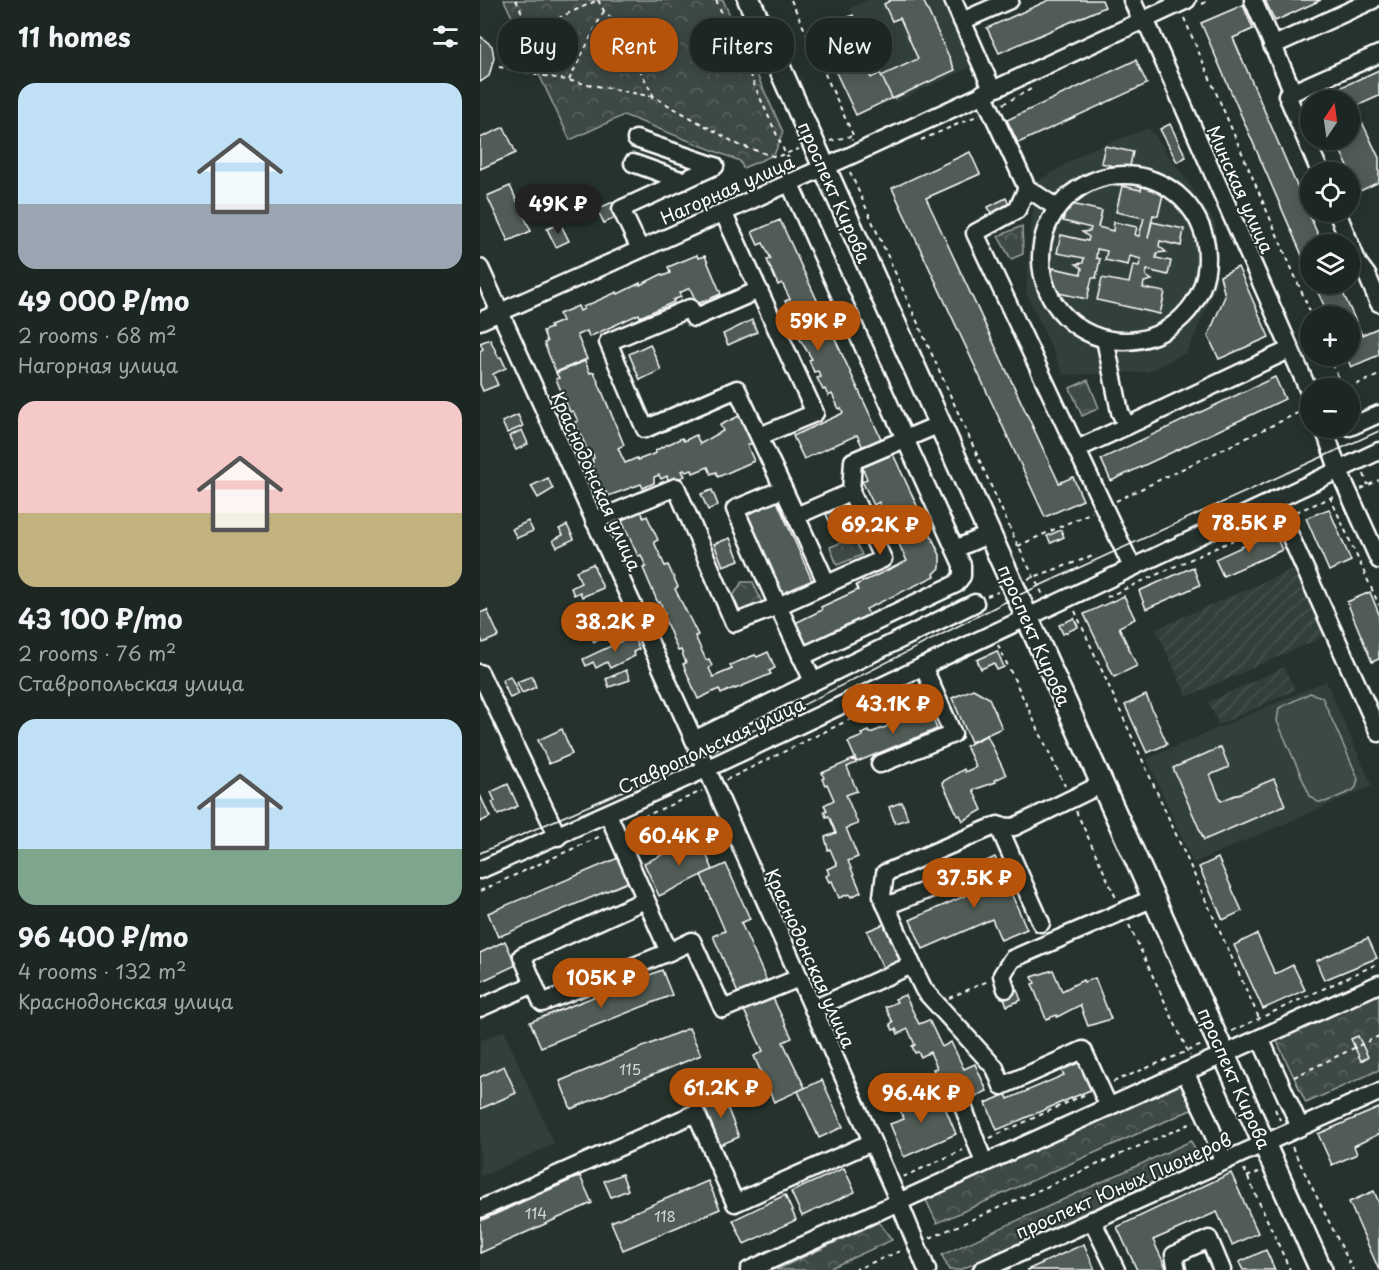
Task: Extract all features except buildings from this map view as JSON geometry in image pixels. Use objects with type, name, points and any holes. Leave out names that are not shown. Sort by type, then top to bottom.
[{"type":"main road","name":"проспект Кирова","points":[[749,0],[1321,1270]]},
{"type":"street","points":[[953,0],[1028,188],[1057,208]]},
{"type":"street","points":[[962,21],[1010,0]]},
{"type":"street","name":"Минская улица","points":[[1132,0],[1141,20],[1149,28],[1302,378]]},
{"type":"street","points":[[1253,0],[1293,92]]},
{"type":"street","points":[[1272,46],[1373,0]]},
{"type":"street","name":"Нагорная улица","points":[[480,321],[852,155],[1141,20],[1184,6]]},
{"type":"street","points":[[1316,162],[1287,95],[1379,54]]},
{"type":"street","points":[[636,139],[715,166],[621,209],[640,249]]},
{"type":"street","points":[[633,163],[683,181]]},
{"type":"street","points":[[1126,174],[1164,184],[1188,204],[1202,225],[1208,253],[1203,287],[1187,314],[1173,326],[1141,340],[1106,339],[1082,330],[1058,309],[1044,282],[1041,257],[1045,230],[1057,208],[1072,192],[1095,180],[1126,174]]},
{"type":"street","points":[[789,182],[962,565],[962,576],[956,584],[801,657]]},
{"type":"street","points":[[1028,188],[1017,210],[975,232],[1132,567]]},
{"type":"street","points":[[723,212],[815,412],[760,436]]},
{"type":"street","points":[[1341,222],[1358,263],[1373,272],[1379,303]]},
{"type":"street","name":"Краснодонская улица","points":[[480,268],[694,740],[927,1270]]},
{"type":"street","points":[[759,290],[694,318],[690,308],[608,342],[645,429],[737,389],[827,584]]},
{"type":"street","points":[[1106,339],[1120,411],[1127,426]]},
{"type":"street","points":[[1077,449],[1289,350]]},
{"type":"street","points":[[1360,423],[1379,414]]},
{"type":"street","points":[[594,521],[676,487],[734,623],[883,559],[851,492],[853,461],[940,424]]},
{"type":"street","points":[[1328,438],[1338,469],[1379,560]]},
{"type":"street","name":"Ставропольская улица","points":[[480,870],[558,837],[612,822],[706,769],[924,675],[1027,617],[1379,451]]},
{"type":"street","points":[[783,489],[735,509],[813,681]]},
{"type":"street","points":[[796,516],[851,492]]},
{"type":"street","points":[[1274,500],[1379,733]]},
{"type":"street","points":[[955,549],[990,534]]},
{"type":"street","points":[[694,740],[977,601]]},
{"type":"street","points":[[480,673],[558,837]]},
{"type":"street","points":[[880,764],[953,734],[924,675]]},
{"type":"street","points":[[1102,784],[1014,827],[998,825],[885,873],[882,896],[924,990],[995,1068],[1002,1086],[1083,1050],[1109,1107]]},
{"type":"street","points":[[612,822],[669,952]]},
{"type":"street","points":[[998,825],[1041,922]]},
{"type":"street","points":[[886,906],[945,883]]},
{"type":"street","points":[[1004,982],[1012,959],[1154,898]]},
{"type":"street","points":[[645,900],[522,956],[542,1004],[693,941],[723,1009],[799,978]]},
{"type":"street","points":[[813,1009],[912,965]]},
{"type":"street","points":[[480,1008],[534,984]]},
{"type":"street","points":[[749,1270],[1191,1069],[1220,1046],[1253,1041],[1379,984]]},
{"type":"street","points":[[1253,1041],[1280,1083],[1293,1130]]},
{"type":"street","points":[[1191,1069],[1206,1116],[1231,1158]]},
{"type":"street","name":"проспект Юных Пионеров","points":[[982,1270],[1379,1092]]},
{"type":"street","points":[[964,1109],[984,1163]]},
{"type":"street","points":[[480,1209],[696,1113],[735,1203],[872,1142]]},
{"type":"street","points":[[1092,1220],[1116,1270]]},
{"type":"street","points":[[1177,1270],[1174,1255],[1209,1239],[1222,1270]]},
{"type":"path","points":[[516,0],[524,18]]},
{"type":"path","points":[[559,18],[598,0],[603,11],[614,21],[654,97]]},
{"type":"path","points":[[791,0],[853,135],[850,171],[1018,546],[1040,586],[1048,607]]},
{"type":"path","points":[[1184,6],[1308,306]]},
{"type":"path","points":[[569,80],[603,11]]},
{"type":"path","points":[[526,72],[654,97],[738,145],[776,157],[785,153]]},
{"type":"path","points":[[550,72],[552,77]]},
{"type":"path","points":[[1360,383],[1379,375]]},
{"type":"path","points":[[1018,546],[1300,412]]},
{"type":"path","points":[[1106,597],[1330,497],[1349,494],[1379,480]]},
{"type":"path","points":[[1330,497],[1379,605]]},
{"type":"path","points":[[977,601],[1033,577],[1096,555]]},
{"type":"path","points":[[1075,611],[1259,1018]]},
{"type":"path","points":[[999,647],[1187,1051],[1191,1069]]},
{"type":"path","points":[[480,891],[612,822],[713,786],[924,675]]},
{"type":"path","points":[[890,1183],[1187,1051],[1220,1046],[1243,1026],[1379,963]]},
{"type":"path","points":[[936,1004],[1004,982]]},
{"type":"path","points":[[1243,1026],[1253,1041]]},
{"type":"path","points":[[1280,1083],[1379,1036]]},
{"type":"path","points":[[1274,1107],[1293,1130],[1353,1270]]},
{"type":"path","points":[[854,1270],[1206,1116]]},
{"type":"path","points":[[1231,1158],[1290,1270]]},
{"type":"shaded area","points":[[867,0],[950,0],[979,63],[895,102],[881,72],[892,72],[892,18],[855,18],[850,8]]},
{"type":"shaded area","points":[[1149,128],[1215,223],[1218,282],[1187,352],[1148,372],[1064,375],[1026,292],[1035,183],[1089,150]]},
{"type":"shaded area","points":[[1295,568],[1325,636],[1187,697],[1156,629]]},
{"type":"shaded area","points":[[1284,667],[1295,690],[1219,725],[1208,702]]},
{"type":"shaded area","points":[[1326,681],[1372,786],[1193,863],[1147,759]]},
{"type":"shaded area","points":[[504,1031],[554,1144],[480,1177],[480,1041]]},
{"type":"green space","points":[[504,0],[723,0],[731,18],[690,18],[690,72],[756,72],[783,132],[774,155],[743,168],[740,161],[624,115],[570,140],[538,72],[578,72],[578,18],[512,18]]},
{"type":"green space","points":[[1022,226],[1023,254],[1011,259],[998,236]]},
{"type":"green space","points":[[1088,380],[1099,408],[1082,416],[1070,388]]},
{"type":"green space","points":[[854,538],[862,555],[837,565],[830,547]]},
{"type":"green space","points":[[742,582],[753,582],[762,603],[763,615],[742,622],[731,599]]},
{"type":"green space","points":[[1310,693],[1322,697],[1358,778],[1356,787],[1352,791],[1325,802],[1318,802],[1310,796],[1277,721],[1279,708]]},
{"type":"green space","points":[[1379,993],[1379,1070],[1306,1103],[1276,1039]]},
{"type":"green space","points":[[1182,1083],[1193,1109],[937,1223],[926,1200]]},
{"type":"green space","points":[[1191,1141],[1200,1160],[960,1270],[949,1270],[942,1255]]},
{"type":"green space","points":[[879,1222],[892,1240],[826,1270],[776,1270]]},
{"type":"tram line","points":[[480,853],[701,757],[1017,596],[1379,431]]}]
